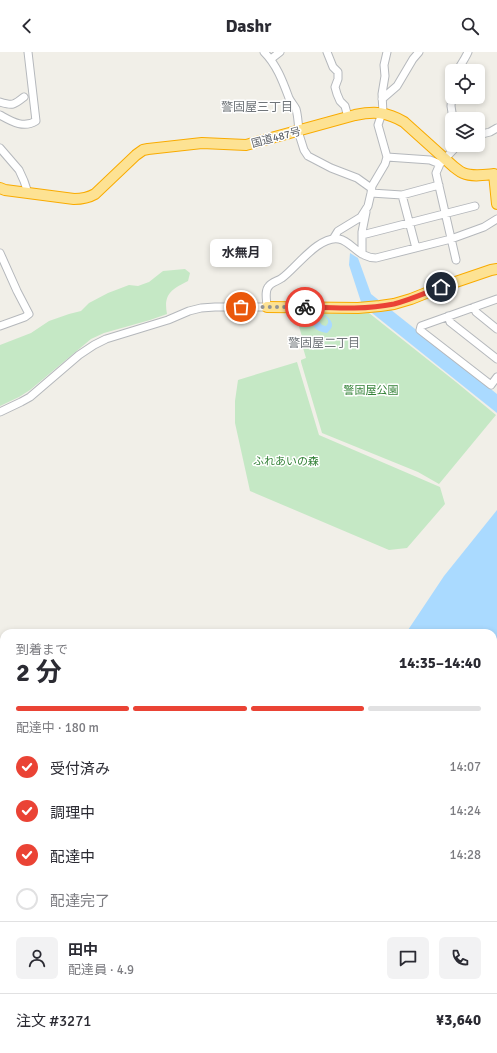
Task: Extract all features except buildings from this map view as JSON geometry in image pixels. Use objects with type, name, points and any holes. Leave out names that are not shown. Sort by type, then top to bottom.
[{"type":"highway","name":"国道487号","points":[[0,188],[28,193],[82,199],[96,194],[136,155],[148,148],[202,143],[246,144],[348,117],[367,113],[383,113],[394,116],[404,122],[442,162],[463,173],[471,175],[495,174],[497,204]]},
{"type":"highway","points":[[267,307],[358,308],[394,304],[497,269]]},
{"type":"street","points":[[0,115],[21,125],[36,121],[28,52]]},
{"type":"street","points":[[264,52],[271,59],[282,78],[290,100],[295,107],[304,150],[308,156],[331,168],[357,178],[371,191],[402,195],[439,185]]},
{"type":"street","points":[[271,59],[280,52]]},
{"type":"street","points":[[327,52],[333,67],[338,72],[336,87],[337,94],[340,101],[345,106],[348,117]]},
{"type":"street","points":[[362,254],[362,235],[371,191],[387,157],[378,125],[383,113],[382,94],[385,76],[384,65],[387,52]]},
{"type":"street","points":[[382,99],[397,86],[413,59],[419,52]]},
{"type":"street","points":[[460,64],[466,58],[468,52]]},
{"type":"street","points":[[0,102],[15,104],[24,97]]},
{"type":"street","points":[[485,133],[497,128]]},
{"type":"street","points":[[0,148],[19,170],[28,193]]},
{"type":"street","points":[[451,152],[442,162],[436,174],[456,260]]},
{"type":"street","points":[[387,157],[442,162]]},
{"type":"street","points":[[402,195],[416,248]]},
{"type":"street","points":[[333,239],[338,231],[361,217],[368,206]]},
{"type":"street","points":[[362,235],[475,206]]},
{"type":"street","points":[[0,412],[30,397],[79,355],[94,344],[106,339],[201,308],[267,307],[266,292],[269,286],[283,278],[307,254],[326,241],[339,239],[345,241],[362,254],[376,258],[451,239],[484,227],[497,218]]},
{"type":"street","points":[[0,253],[29,314],[25,317],[0,326]]},
{"type":"street","points":[[497,299],[421,326],[420,330],[491,385],[497,377]]},
{"type":"street","points":[[474,307],[476,312],[497,329]]},
{"type":"street","points":[[0,322],[20,316],[25,317]]},
{"type":"street","points":[[448,316],[450,322],[497,359]]},
{"type":"green space","points":[[185,269],[190,273],[188,281],[170,293],[166,302],[167,314],[104,333],[91,339],[30,390],[0,406],[0,345],[31,333],[49,321],[81,311],[89,303],[108,293],[129,285],[138,286],[149,282],[163,271]]},
{"type":"green space","name":"警固屋公園","points":[[369,313],[496,415],[439,484],[418,472],[322,433],[301,362],[301,360],[306,358],[301,341],[303,340],[296,316],[306,314]]},
{"type":"green space","name":"ふれあいの森","points":[[297,362],[319,435],[440,487],[445,504],[407,548],[389,550],[250,491],[235,423],[235,401],[238,380]]},
{"type":"water","points":[[350,253],[358,258],[371,294],[497,394],[497,413],[362,305],[349,265]]},
{"type":"water","points":[[321,315],[326,316],[331,320],[332,327],[327,333],[319,331],[314,327],[317,318]],"holes":[[[324,316],[328,322],[326,326],[322,325],[319,321],[320,318]]]},
{"type":"water","points":[[497,510],[497,629],[409,629],[444,576]]},
{"type":"way so far","points":[[241,307],[305,307]]},
{"type":"place","name":"水無月","points":[[241,307]]},
{"type":"district","name":"警固屋三丁目","points":[[257,107]]},
{"type":"district","name":"警固屋二丁目","points":[[324,343]]},
{"type":"route","points":[[305,307],[358,308],[394,304],[441,287]]}]
